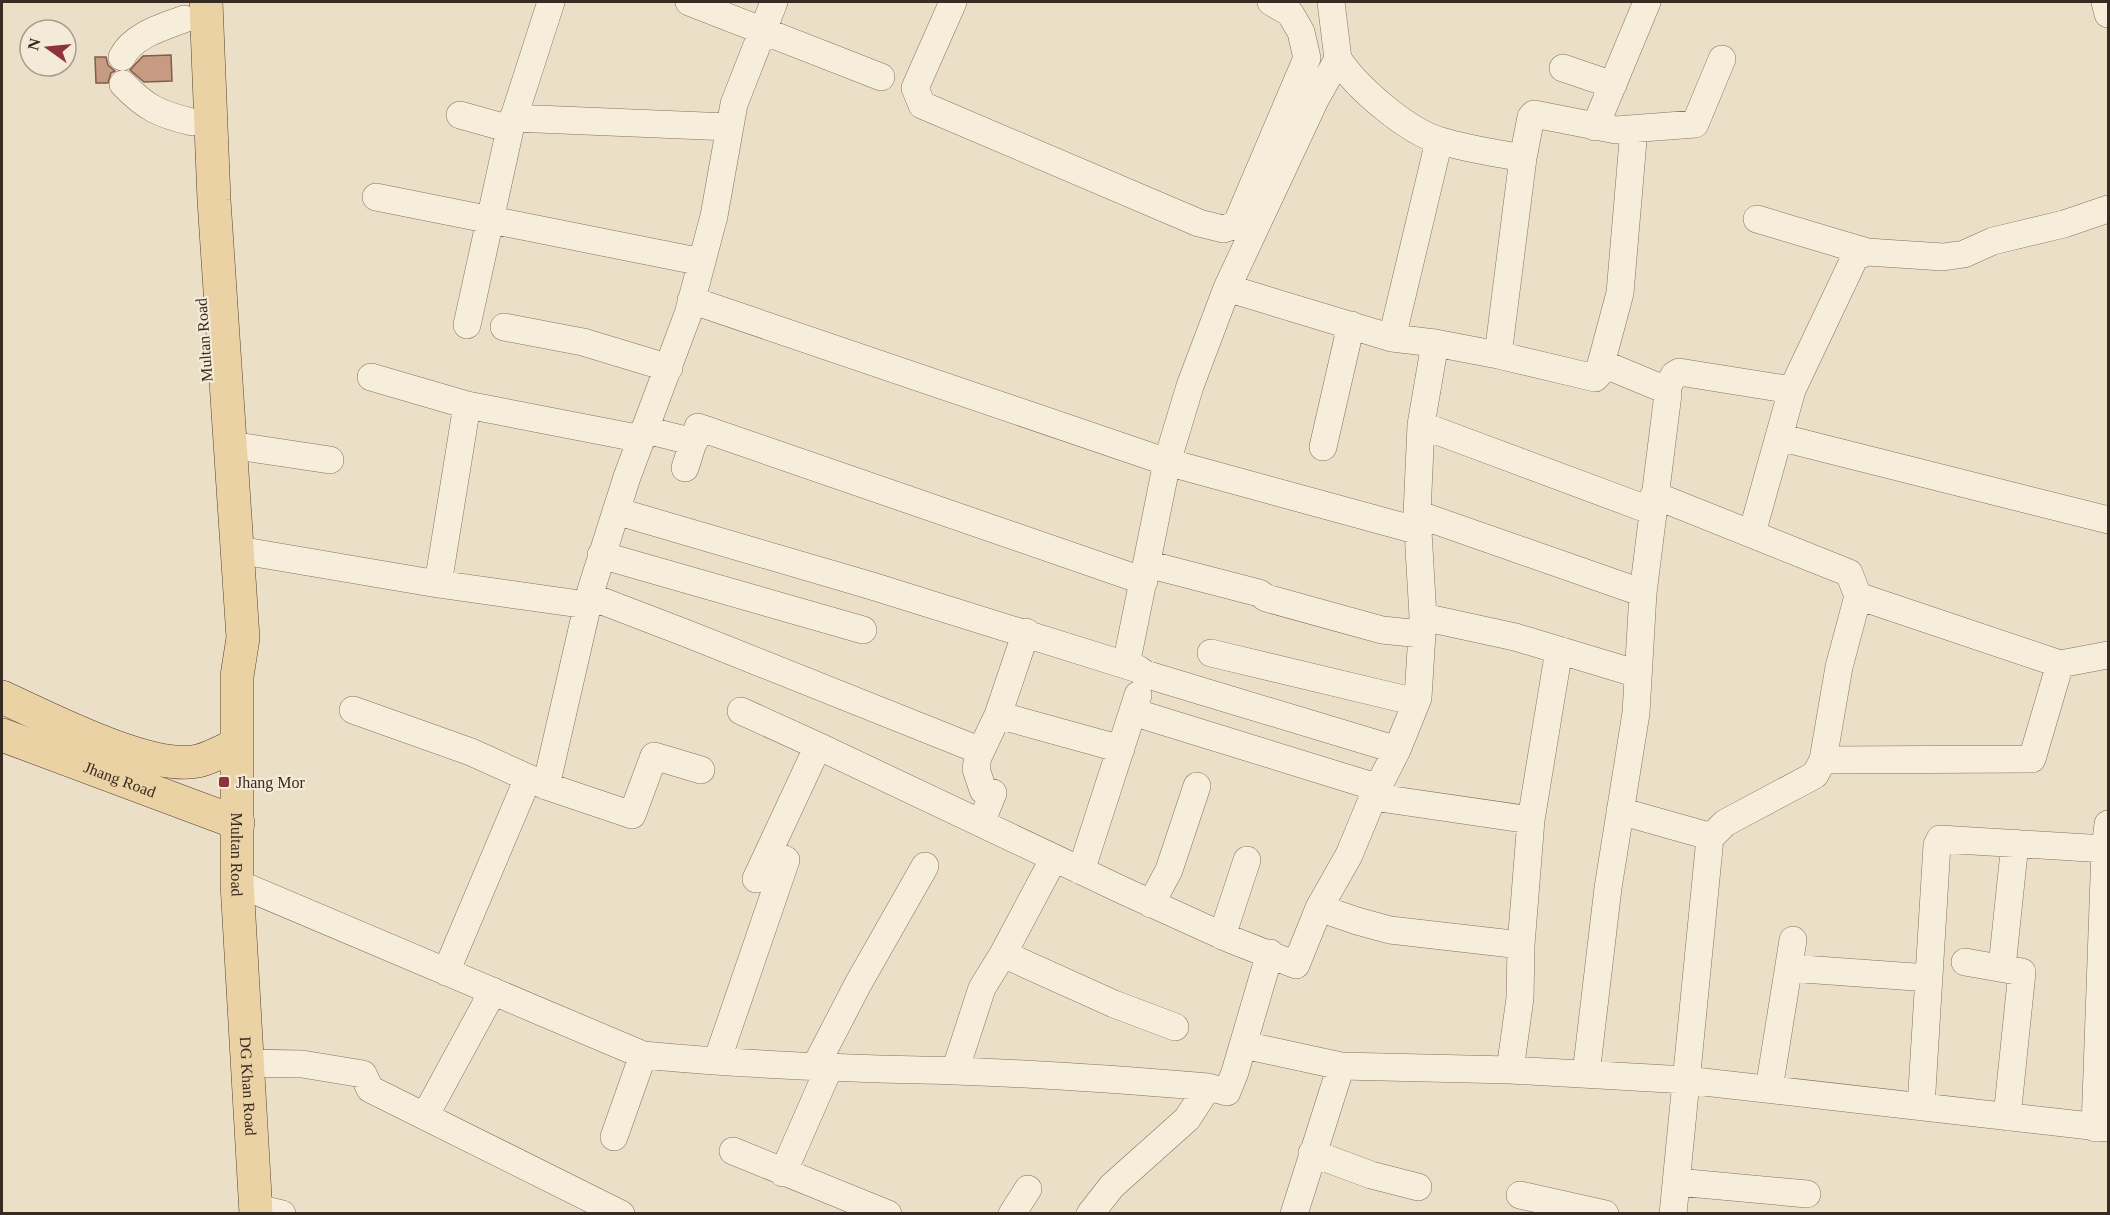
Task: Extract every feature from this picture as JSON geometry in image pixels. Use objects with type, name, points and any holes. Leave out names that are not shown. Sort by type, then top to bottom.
[{"type":"main road","name":"Multan Road","points":[[191,7],[195,201],[224,637],[237,676]]},
{"type":"main road","name":"Multan Road","points":[[191,7],[214,200],[243,638],[237,676],[236,745],[237,883],[241,959]]},
{"type":"main road","name":"Jhang Road","points":[[2,697],[91,738],[159,761],[197,761],[236,745]]},
{"type":"main road","name":"Jhang Road","points":[[2,735],[237,823]]},
{"type":"main road","name":"DG Khan Road","points":[[241,959],[247,1063],[264,1212]]},
{"type":"street","points":[[466,325],[511,123],[551,2]]},
{"type":"street","points":[[689,2],[881,77]]},
{"type":"street","points":[[446,972],[537,782],[601,555],[692,300],[714,216],[734,104],[774,2]]},
{"type":"street","points":[[953,2],[915,88],[922,105],[1198,224],[1223,229],[1236,225],[1307,58],[1301,32],[1290,13],[1271,2]]},
{"type":"street","points":[[1331,2],[1338,59],[1346,71],[1395,118],[1439,141],[1523,158]]},
{"type":"street","points":[[1595,127],[1647,2]]},
{"type":"street","points":[[2105,2],[2109,14]]},
{"type":"street","points":[[122,57],[125,50],[135,41],[191,7]]},
{"type":"street","points":[[1081,871],[1133,712],[1145,572],[1167,462],[1190,386],[1227,288],[1315,100],[1338,59]]},
{"type":"street","points":[[1498,356],[1523,158],[1534,114],[1616,130],[1695,124],[1722,59]]},
{"type":"street","points":[[1563,69],[1613,85]]},
{"type":"street","points":[[123,84],[149,108],[192,122]]},
{"type":"street","points":[[460,115],[511,123],[729,127]]},
{"type":"street","points":[[1227,288],[1392,338],[1435,343],[1591,379],[1595,378],[1598,375],[1620,293],[1634,129]]},
{"type":"street","points":[[1392,338],[1439,141]]},
{"type":"street","points":[[376,197],[702,262]]},
{"type":"street","points":[[1757,219],[1867,252],[1943,257],[1964,254],[1993,241],[2064,224],[2109,209]]},
{"type":"street","points":[[1752,533],[1792,390],[1854,257],[1867,252]]},
{"type":"street","points":[[692,300],[1167,462],[1418,522],[1642,593]]},
{"type":"street","points":[[1323,447],[1351,326]]},
{"type":"street","points":[[504,327],[583,342],[669,368]]},
{"type":"street","points":[[741,711],[1151,904],[1222,936],[1296,965],[1319,908],[1349,855],[1397,750],[1416,702],[1422,626],[1418,522],[1421,425],[1435,343]]},
{"type":"street","points":[[1586,1074],[1608,888],[1636,713],[1642,593],[1668,402],[1666,390],[1601,363]]},
{"type":"street","points":[[1666,390],[1674,375],[1679,372],[1792,390]]},
{"type":"street","points":[[371,377],[467,405],[694,441]]},
{"type":"street","points":[[438,584],[467,405]]},
{"type":"street","points":[[1421,425],[1653,503],[1752,533],[1849,573],[1858,596],[1839,667],[1823,760],[1815,775],[1725,823],[1710,838],[1673,1214]]},
{"type":"street","points":[[685,468],[698,427],[1145,572],[1259,592],[1266,598],[1382,630],[1422,626],[1469,626],[1638,674]]},
{"type":"street","points":[[1779,437],[2109,520]]},
{"type":"street","points":[[230,445],[330,460]]},
{"type":"street","points":[[616,511],[1026,632],[1136,669],[1397,750]]},
{"type":"street","points":[[238,550],[438,584],[588,601],[688,634],[981,751]]},
{"type":"street","points":[[601,555],[863,630]]},
{"type":"street","points":[[1858,596],[2060,664],[2109,656]]},
{"type":"street","points":[[981,823],[993,793],[983,790],[976,769],[981,751],[998,715],[1026,632]]},
{"type":"street","points":[[1510,1070],[1520,998],[1521,945],[1531,820],[1558,650]]},
{"type":"street","points":[[1211,653],[1416,702]]},
{"type":"street","points":[[1823,760],[2031,759],[2060,664]]},
{"type":"street","points":[[352,710],[471,752],[537,782],[632,815],[654,756],[701,770]]},
{"type":"street","points":[[1133,712],[1376,792],[1531,820]]},
{"type":"street","points":[[998,715],[1121,748]]},
{"type":"street","points":[[756,879],[818,746]]},
{"type":"street","points":[[1151,904],[1169,870],[1197,786]]},
{"type":"street","points":[[1620,811],[1710,838]]},
{"type":"street","points":[[1243,1046],[1341,1066],[1510,1070],[1686,1080],[2102,1128],[2107,836],[2014,843],[1940,839],[1937,845],[1921,1107]]},
{"type":"street","points":[[2002,967],[2014,843]]},
{"type":"street","points":[[717,1062],[786,860],[769,850]]},
{"type":"street","points":[[955,1071],[982,988],[1003,954],[1054,858]]},
{"type":"street","points":[[1222,936],[1247,861]]},
{"type":"street","points":[[783,1173],[822,1067],[858,984],[925,866]]},
{"type":"street","points":[[237,883],[643,1055],[717,1062],[1086,1077],[1208,1087],[1227,1092],[1270,953]]},
{"type":"street","points":[[1319,908],[1390,930],[1521,945]]},
{"type":"street","points":[[1769,1089],[1793,940]]},
{"type":"street","points":[[1003,954],[1114,1004],[1175,1027]]},
{"type":"street","points":[[1965,962],[2020,970],[2023,974],[2007,1117]]},
{"type":"street","points":[[1789,968],[1929,978]]},
{"type":"street","points":[[425,1116],[493,991]]},
{"type":"street","points":[[614,1137],[643,1055]]},
{"type":"street","points":[[247,1063],[302,1064],[363,1074],[370,1089],[621,1214]]},
{"type":"street","points":[[1294,1214],[1341,1066]]},
{"type":"street","points":[[1090,1214],[1112,1186],[1187,1119],[1208,1087]]},
{"type":"street","points":[[733,1152],[888,1214]]},
{"type":"street","points":[[1312,1153],[1371,1175],[1418,1187]]},
{"type":"street","points":[[1677,1182],[1807,1194]]},
{"type":"street","points":[[1012,1214],[1028,1189]]},
{"type":"street","points":[[1520,1195],[1605,1214]]},
{"type":"building","points":[[171,55],[172,81],[144,82],[130,70],[143,56]]},
{"type":"building","points":[[95,57],[106,57],[108,65],[115,71],[111,73],[108,83],[96,83]]},
{"type":"place","name":"Jhang Mor","points":[[224,782]]}]
